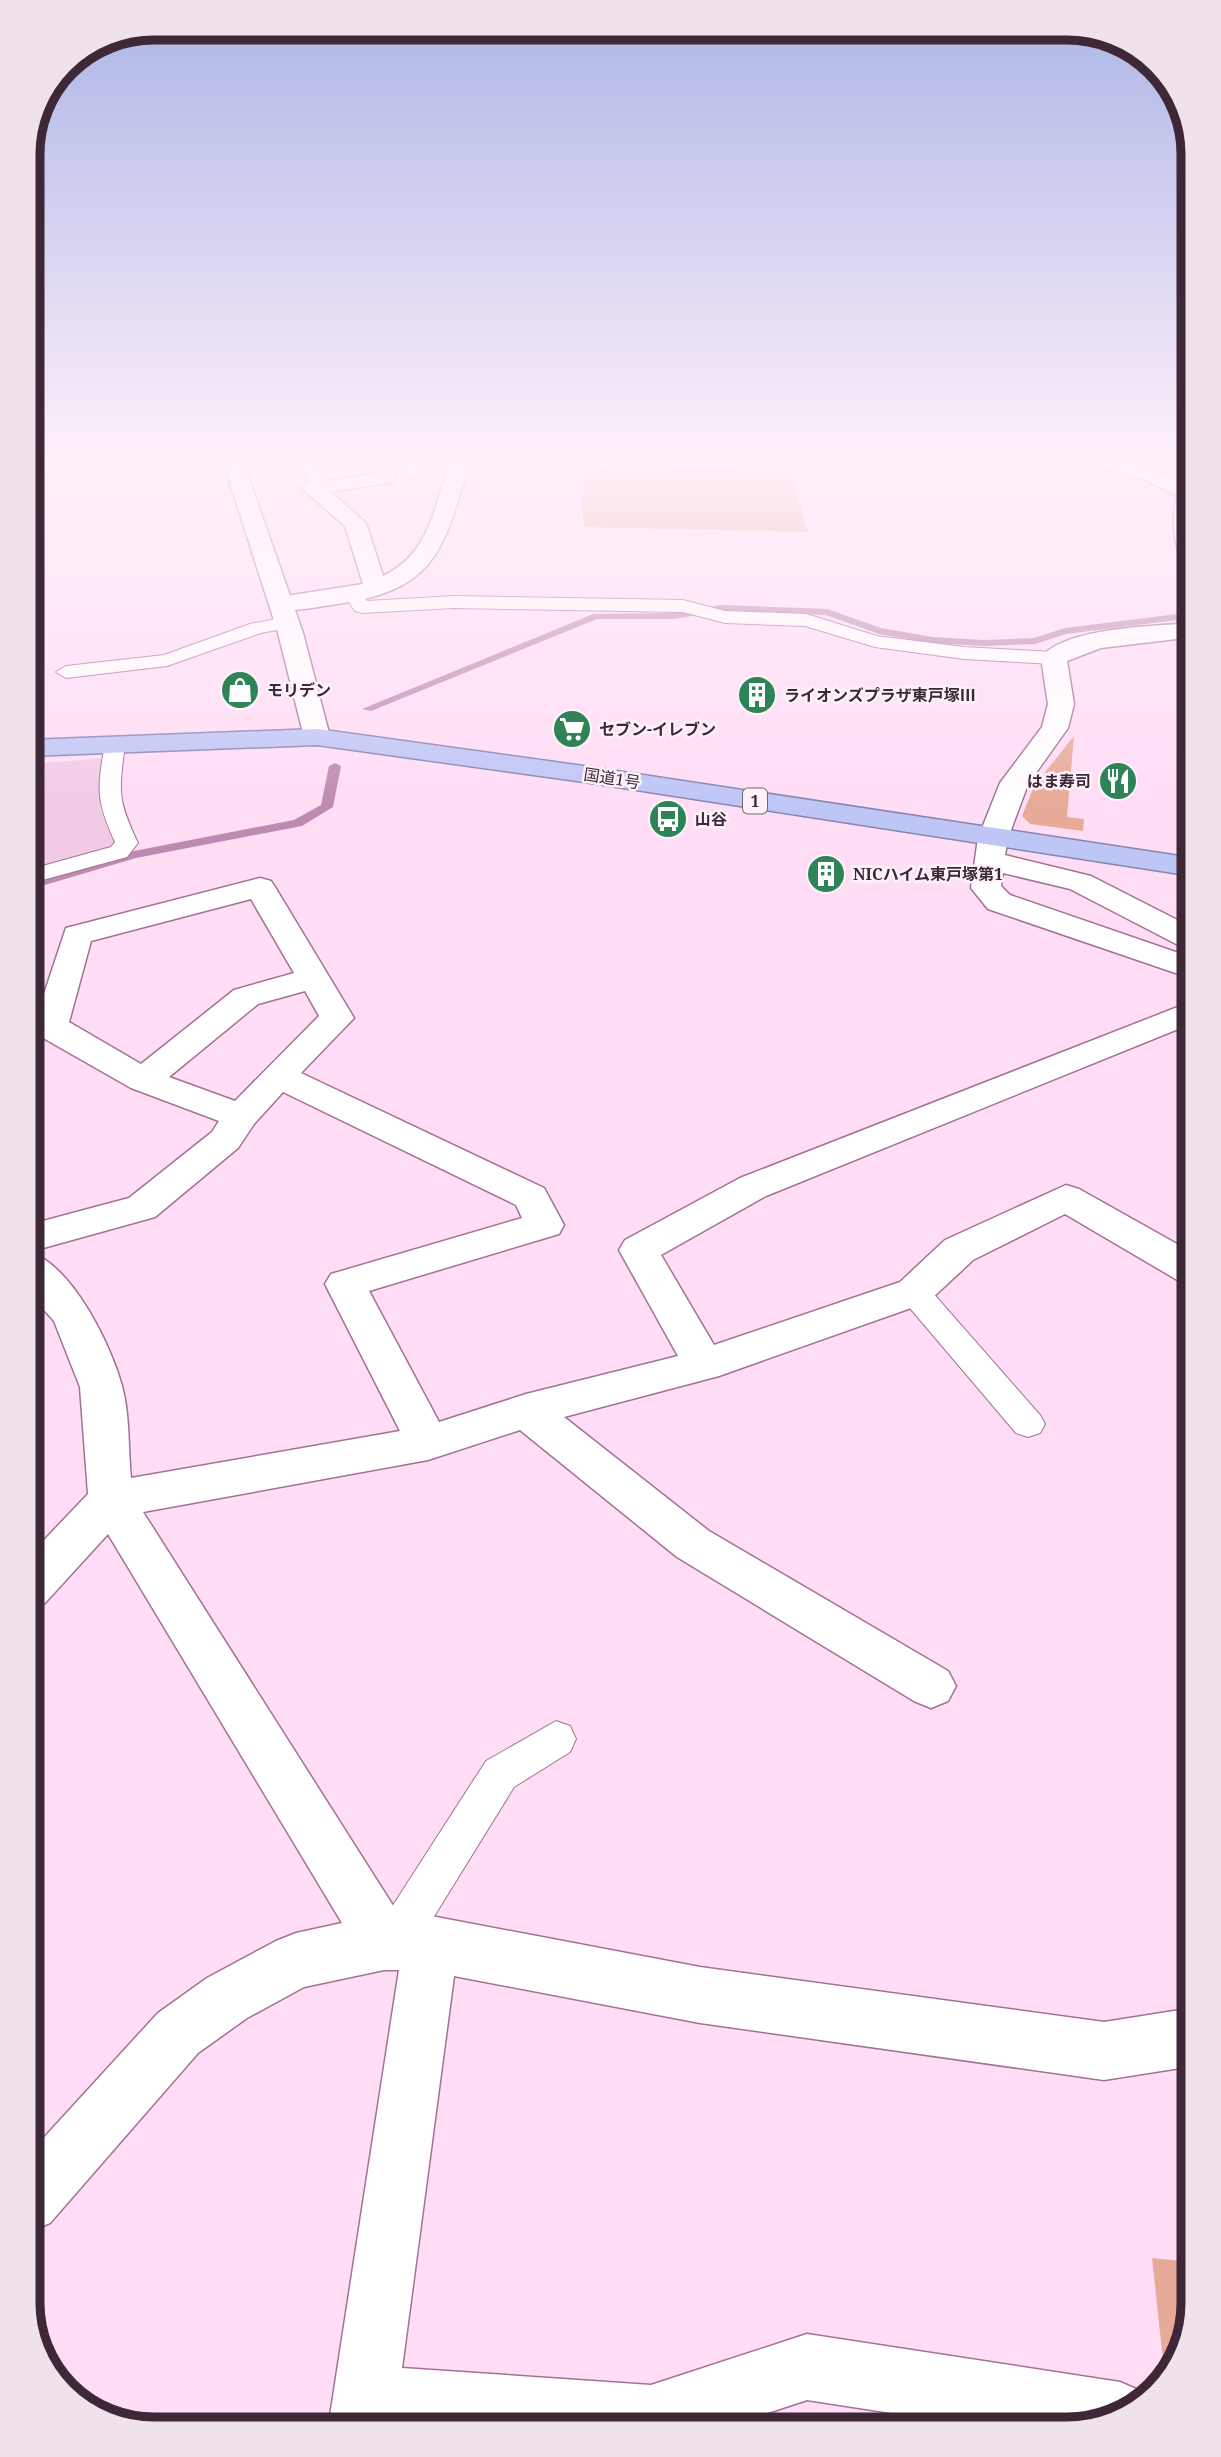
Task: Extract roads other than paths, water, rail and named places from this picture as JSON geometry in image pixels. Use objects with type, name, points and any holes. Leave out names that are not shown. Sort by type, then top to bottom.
[{"type":"highway","name":"国道1号","points":[[40,747],[317,737],[584,774],[990,849],[1181,866]]},
{"type":"street","points":[[272,579],[311,705],[317,737]]},
{"type":"street","points":[[372,579],[375,587]]},
{"type":"street","points":[[283,613],[397,579]]},
{"type":"street","points":[[1181,632],[1084,644],[1065,650],[1054,658],[1061,704],[1055,728],[1014,783],[990,849],[986,888],[999,902],[1181,965]]},
{"type":"street","points":[[990,849],[1080,882],[1181,934]]},
{"type":"street","points":[[40,1018],[77,935],[260,887],[337,1018],[241,1116],[225,1140],[142,1208],[40,1236]]},
{"type":"street","points":[[143,1080],[246,997],[314,978]]},
{"type":"street","points":[[704,1364],[639,1250],[753,1187],[1181,1016]]},
{"type":"street","points":[[40,1021],[143,1080],[241,1116]]},
{"type":"street","points":[[278,1076],[530,1197],[545,1225],[345,1284],[428,1443]]},
{"type":"street","points":[[40,1576],[111,1500],[428,1443],[526,1411],[704,1364],[914,1292],[959,1250],[1066,1198],[1181,1265]]},
{"type":"street","points":[[40,1279],[72,1314],[101,1387],[111,1500],[403,1942],[363,2414],[459,2417]]},
{"type":"street","points":[[526,1411],[694,1544],[931,1686]]},
{"type":"street","points":[[40,2188],[178,2033],[227,1998],[296,1961],[403,1942],[700,1995],[1104,2051],[1181,2039]]},
{"type":"street","points":[[668,2417],[807,2367],[1099,2412]]},
{"type":"lane","points":[[352,594],[362,607],[454,602],[682,606],[725,617],[806,620],[875,641],[964,653],[1054,658]]},
{"type":"lane","points":[[66,672],[167,660],[257,628],[283,613]]},
{"type":"lane","points":[[40,874],[119,852],[127,843],[114,815],[108,790],[115,744]]},
{"type":"lane","points":[[914,1292],[1028,1424]]},
{"type":"lane","points":[[403,1942],[500,1774],[556,1739]]},
{"type":"waterway","points":[[367,709],[596,616],[674,616],[721,608],[827,612],[879,631],[932,640],[984,643],[1035,641],[1065,631],[1181,616]]},
{"type":"waterway","points":[[40,882],[134,855],[298,823],[327,807],[335,766]]},
{"type":"place","name":"モリデン","points":[[240,690]]},
{"type":"place","name":"ライオンズプラザ東戸塚Ⅲ","points":[[757,695]]},
{"type":"place","name":"セブン-イレブン","points":[[572,729]]},
{"type":"place","name":"はま寿司","points":[[1118,781]]},
{"type":"place","name":"山谷","points":[[668,819]]},
{"type":"place","name":"NICハイム東戸塚第1","points":[[826,874]]}]
